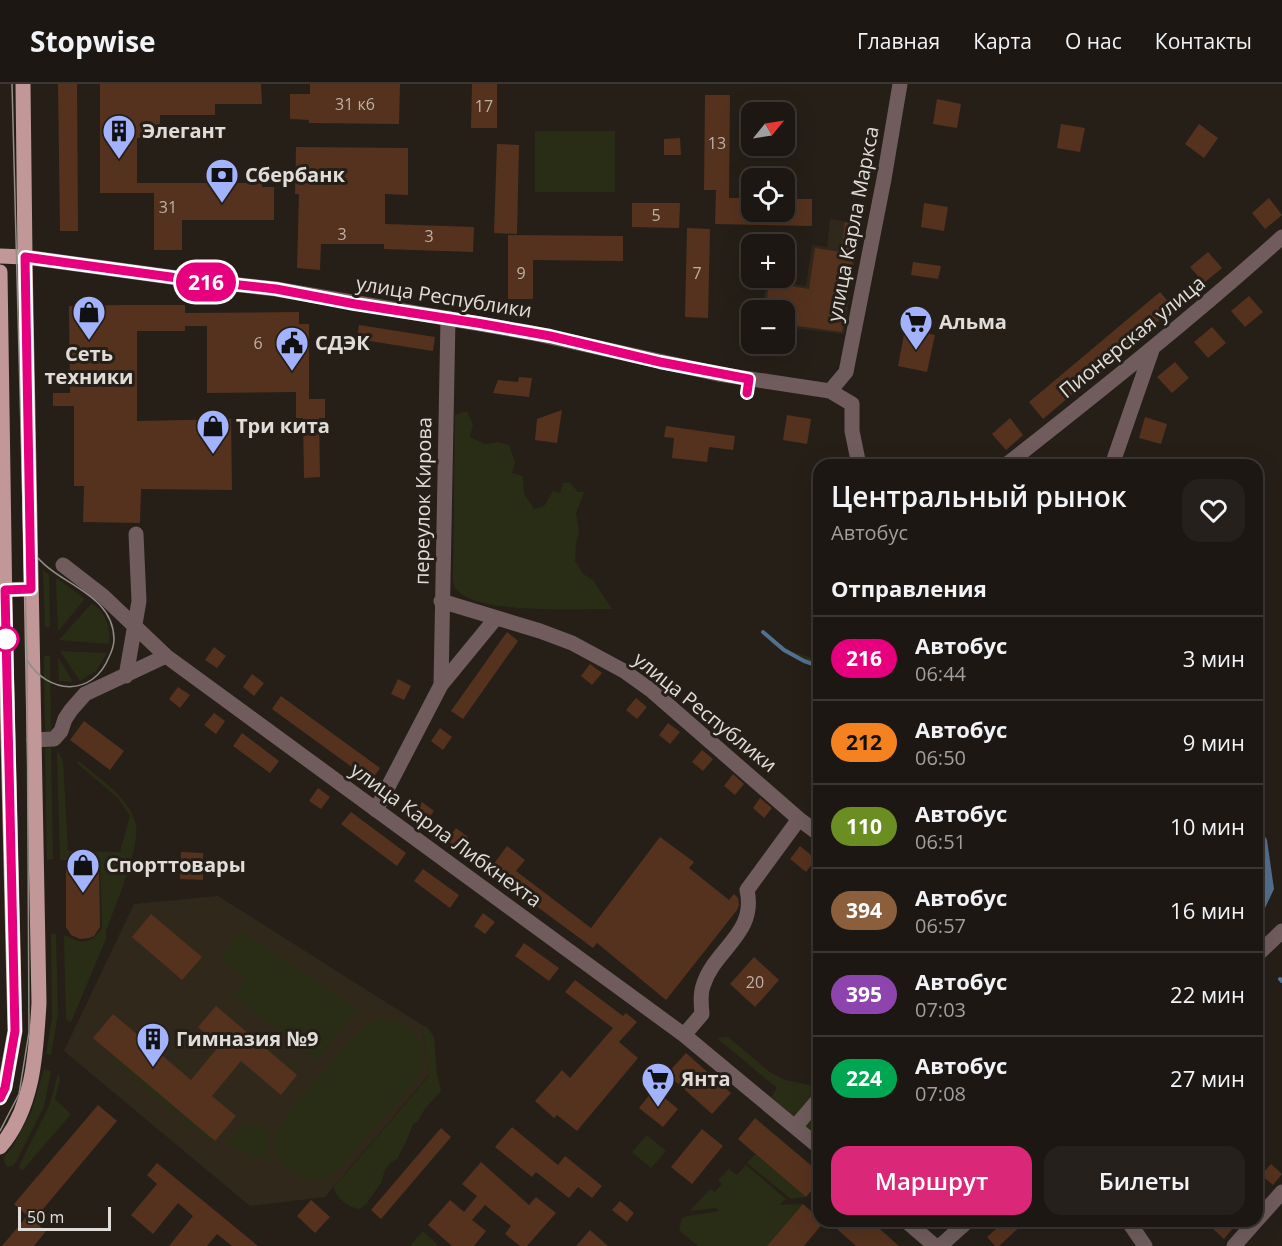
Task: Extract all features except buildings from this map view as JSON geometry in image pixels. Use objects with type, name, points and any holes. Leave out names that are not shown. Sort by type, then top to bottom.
[{"type":"main road","points":[[0,1147],[9,1136],[27,1096],[36,1052],[39,1003],[23,84]]},
{"type":"main road","points":[[0,256],[25,257]]},
{"type":"main road","points":[[0,272],[2,592],[15,1031],[5,1088],[0,1098]]},
{"type":"street","name":"улица Карла Маркса","points":[[830,391],[846,372],[900,84]]},
{"type":"street","name":"Пионерская улица","points":[[1014,459],[1152,350],[1282,237]]},
{"type":"street","name":"улица Республики","points":[[25,257],[276,289],[550,336],[718,374],[830,391]]},
{"type":"street","name":"переулок Кирова","points":[[441,685],[448,318]]},
{"type":"street","points":[[1114,459],[1152,350]]},
{"type":"street","points":[[830,391],[852,404],[852,431],[858,459]]},
{"type":"street","points":[[126,676],[138,601],[136,534]]},
{"type":"street","name":"улица Карла Либкнехта","points":[[63,565],[103,596],[166,656],[684,1035],[813,1142]]},
{"type":"street","points":[[2,592],[31,589]]},
{"type":"street","name":"улица Республики","points":[[441,601],[572,643],[624,670],[652,691],[813,830]]},
{"type":"street","name":"переулок Кирова","points":[[376,810],[441,685],[496,618]]},
{"type":"street","points":[[34,740],[54,739],[61,731],[64,719],[85,694],[166,656]]},
{"type":"street","points":[[684,1035],[702,1014],[703,985],[717,958],[742,930],[750,902],[747,890],[799,819]]},
{"type":"street","points":[[1263,949],[1282,931]]},
{"type":"street","points":[[795,1127],[813,1107]]},
{"type":"street","points":[[1263,1214],[1282,1192]]},
{"type":"street","points":[[913,1227],[935,1246]]},
{"type":"street","points":[[940,1246],[961,1227]]},
{"type":"street","points":[[1132,1227],[1145,1246]]},
{"type":"street","points":[[1234,1246],[1251,1227]]},
{"type":"shaded area","points":[[830,219],[860,224],[844,334],[795,328],[795,300],[764,300],[766,288],[795,288],[795,284],[806,286],[812,245],[827,247]]},
{"type":"shaded area","points":[[218,896],[422,1025],[429,1075],[325,1197],[250,1206],[64,1051],[134,904]]},
{"type":"green space","points":[[535,131],[615,131],[615,192],[535,192]]},
{"type":"green space","points":[[467,411],[473,424],[470,437],[485,444],[498,442],[509,445],[515,462],[512,473],[523,476],[524,494],[534,509],[544,506],[553,491],[560,493],[563,483],[569,482],[578,492],[584,492],[576,513],[579,532],[575,561],[583,574],[593,580],[612,609],[506,607],[468,598],[456,589],[453,582],[455,415]]},
{"type":"green space","points":[[43,570],[49,575],[50,627],[45,627]]},
{"type":"green space","points":[[56,578],[85,599],[58,631]]},
{"type":"green space","points":[[92,603],[101,611],[106,621],[109,644],[59,640]]},
{"type":"green space","points":[[767,636],[793,652],[813,658],[813,667],[773,645]]},
{"type":"green space","points":[[60,651],[107,653],[96,671],[80,681]]},
{"type":"green space","points":[[44,656],[50,656],[51,733],[45,734]]},
{"type":"green space","points":[[58,657],[73,682],[59,681]]},
{"type":"green space","points":[[45,748],[51,748],[53,859],[47,860]]},
{"type":"green space","points":[[57,749],[63,761],[68,851],[120,852],[130,816],[118,798],[77,763],[79,761],[125,803],[135,821],[136,831],[131,859],[106,931],[106,939],[71,1022],[66,1020],[64,936],[85,941],[95,937],[102,928],[100,861],[60,860]]},
{"type":"green space","points":[[240,931],[357,1010],[316,1060],[234,996],[246,978],[221,958]]},
{"type":"green space","points":[[51,934],[56,934],[58,1014],[51,1055],[46,1054],[52,1018]]},
{"type":"green space","points":[[384,1019],[400,1023],[414,1034],[422,1049],[423,1066],[420,1073],[414,1083],[335,1173],[316,1180],[297,1175],[284,1164],[277,1154],[274,1138],[278,1129],[329,1064],[366,1026]]},
{"type":"green space","points":[[422,1025],[428,1028],[434,1037],[441,1091],[424,1110],[418,1121],[413,1124],[397,1159],[385,1170],[381,1183],[366,1204],[359,1209],[355,1208],[340,1198],[334,1187],[429,1076]]},
{"type":"green space","points":[[728,1037],[771,1073],[785,1080],[813,1086],[813,1101],[797,1119],[771,1097],[777,1088],[717,1038]]},
{"type":"green space","points":[[114,1056],[178,1110],[176,1113],[111,1059]]},
{"type":"green space","points":[[44,1069],[51,1071],[44,1107],[17,1160],[13,1166],[7,1167],[4,1157],[13,1146],[32,1110]]},
{"type":"green space","points":[[58,1074],[60,1079],[55,1099],[71,1114],[23,1170],[20,1169],[19,1166],[49,1106]]},
{"type":"green space","points":[[813,1113],[813,1133],[803,1124]]},
{"type":"green space","points":[[187,1117],[215,1141],[212,1143],[184,1120]]},
{"type":"green space","points":[[242,1125],[264,1125],[270,1136],[267,1147],[270,1162],[225,1144]]},
{"type":"green space","points":[[647,1135],[666,1151],[651,1168],[632,1152]]},
{"type":"green space","points":[[755,1154],[806,1197],[791,1199],[747,1163]]},
{"type":"green space","points":[[746,1165],[787,1200],[780,1205],[803,1204],[767,1246],[698,1246],[679,1230],[682,1218],[719,1211],[716,1208],[690,1211],[710,1189],[715,1192],[722,1184],[718,1180],[729,1169],[737,1175]]},
{"type":"green space","points":[[423,1231],[439,1246],[410,1246]]},
{"type":"water","points":[[1263,833],[1267,840],[1274,889],[1263,912]]},
{"type":"waterway","points":[[763,632],[784,650],[813,664]]},
{"type":"tram line","points":[[0,1131],[19,1094],[29,1032],[27,660],[12,84]]},
{"type":"tram line","points":[[27,539],[35,554],[46,566],[102,607],[111,621],[114,639],[112,651],[102,670],[82,685],[70,687],[46,680],[27,660]]},
{"type":"bus line","name":"216","points":[[0,1098],[5,1088],[15,1031],[5,590],[31,589],[25,257],[276,289],[550,336],[660,362],[749,379],[747,393]]},
{"type":"place","name":"Элегант","points":[[119,160]]},
{"type":"place","name":"Сбербанк","points":[[222,204]]},
{"type":"place","name":"Сеть техники","points":[[89,341]]},
{"type":"place","name":"Альма","points":[[916,351]]},
{"type":"place","name":"СДЭК","points":[[292,372]]},
{"type":"place","name":"Три кита","points":[[213,455]]},
{"type":"place","name":"Спорттовары","points":[[83,894]]},
{"type":"place","name":"Гимназия №9","points":[[153,1068]]},
{"type":"place","name":"Янта","points":[[658,1108]]}]
